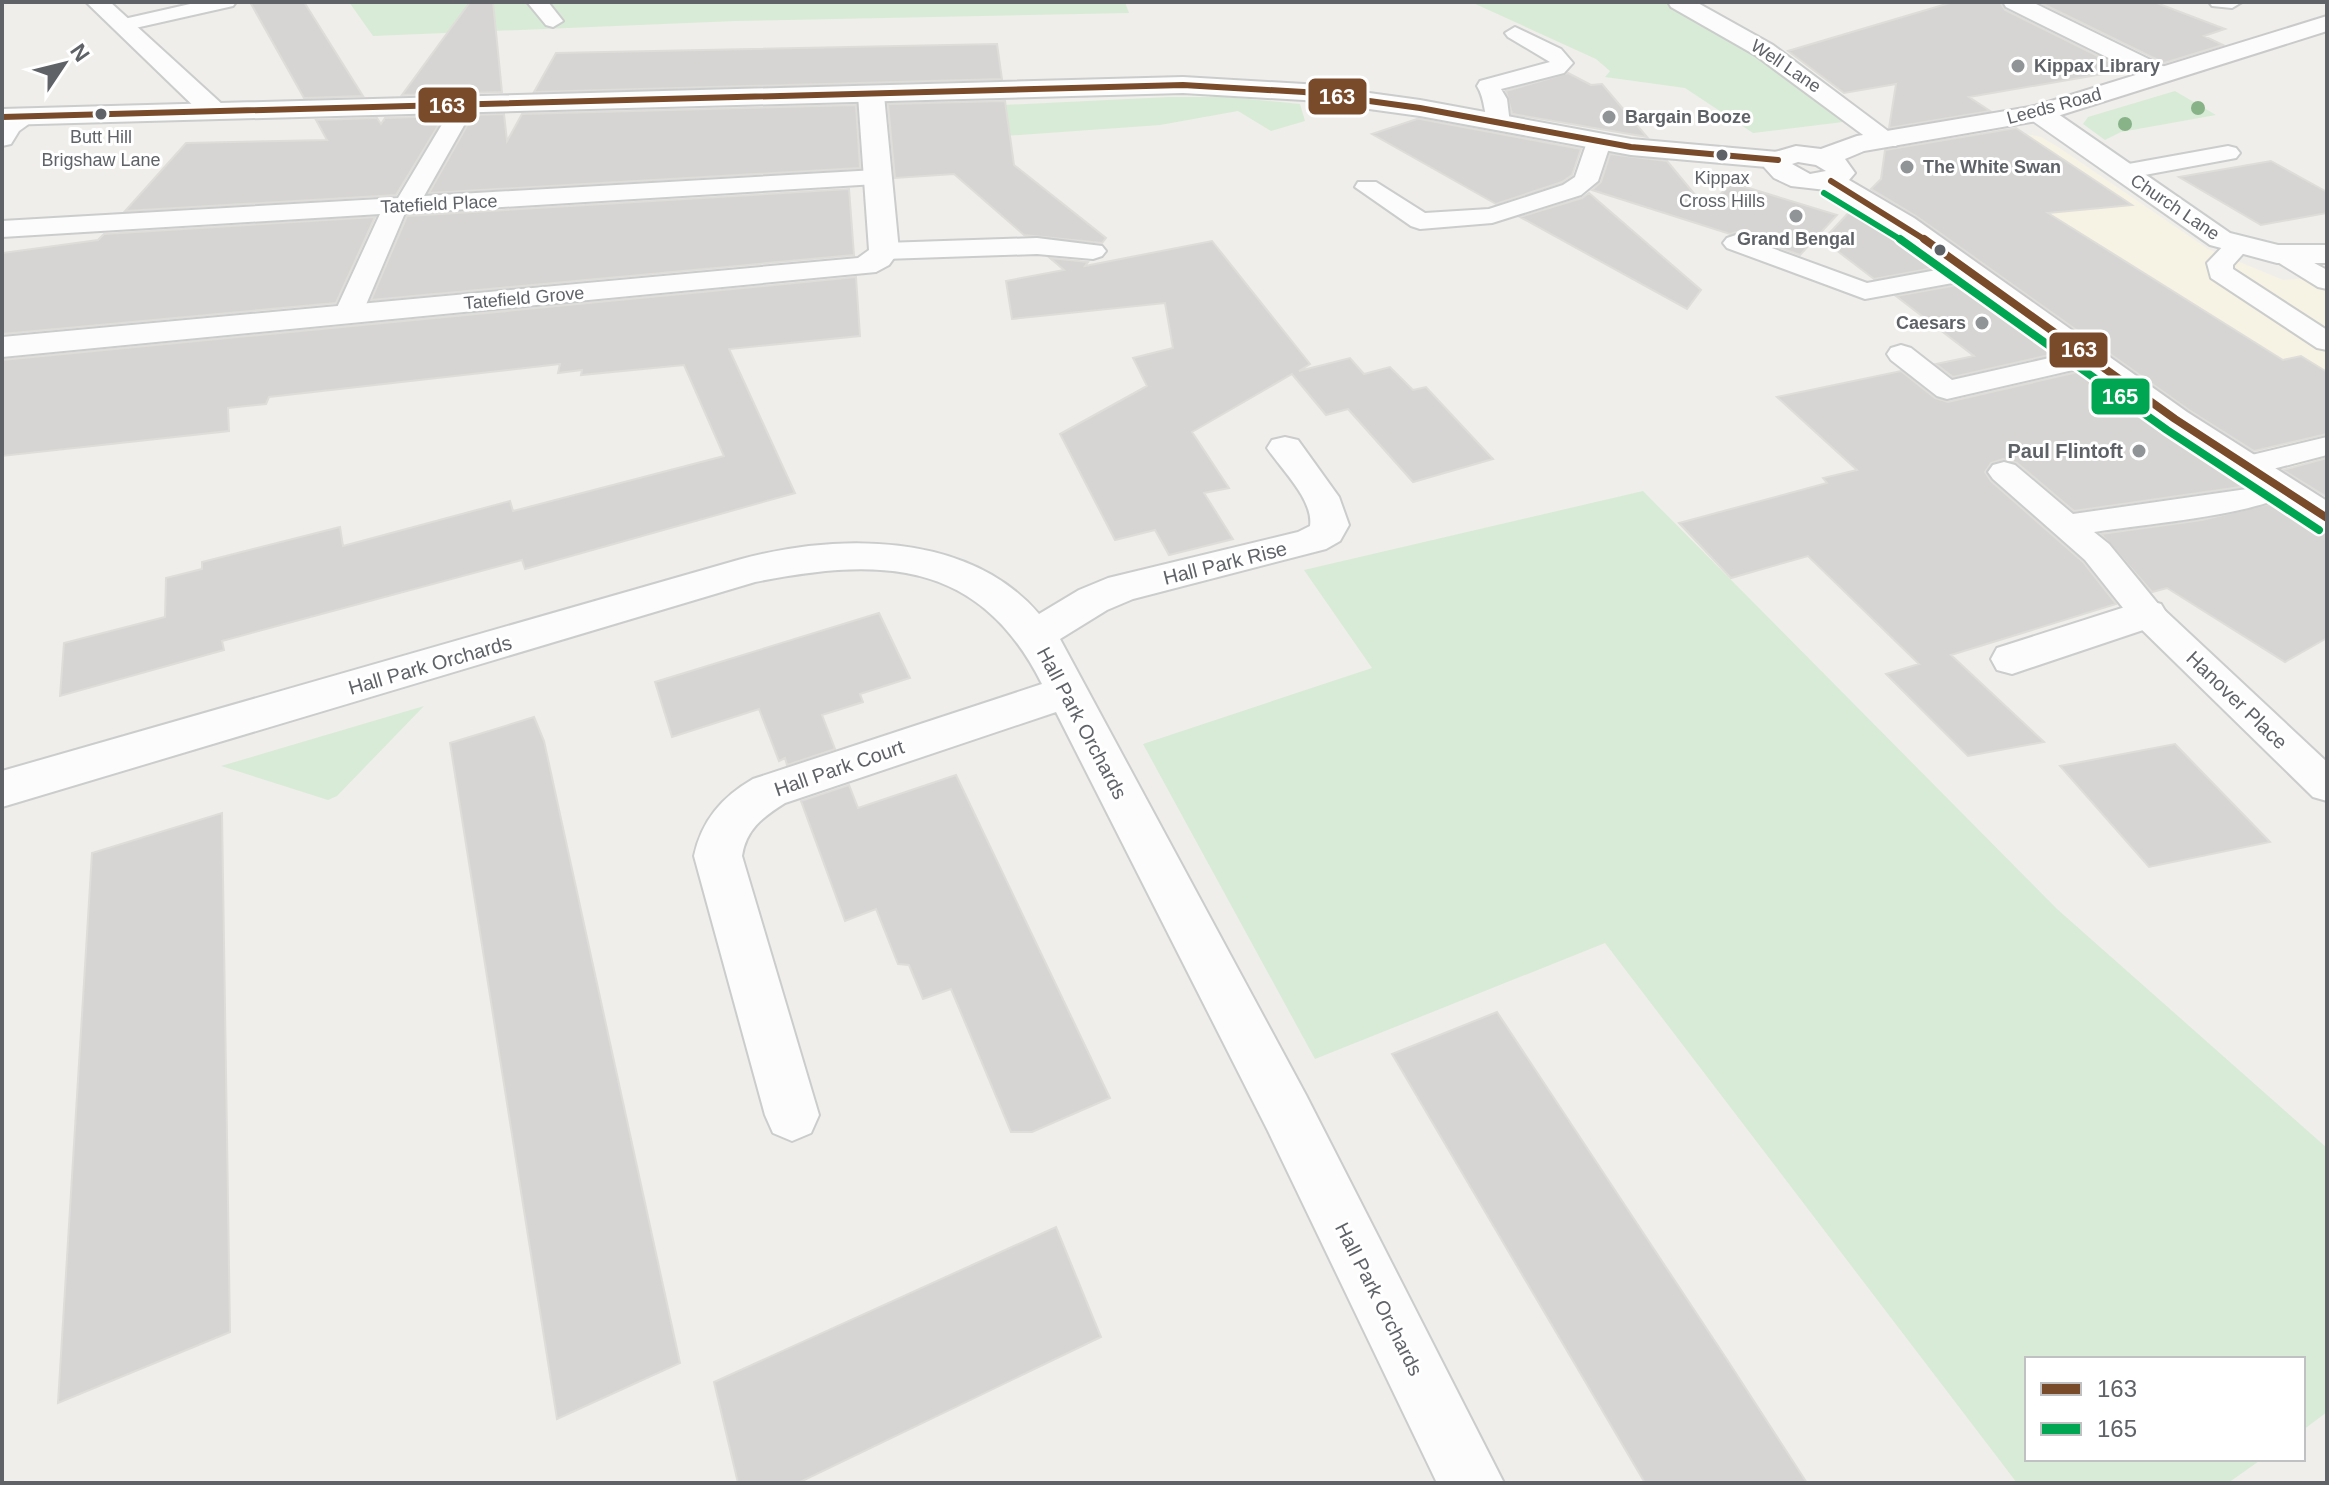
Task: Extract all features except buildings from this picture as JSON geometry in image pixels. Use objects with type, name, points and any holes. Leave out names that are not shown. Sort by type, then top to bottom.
[{"type":"street","points":[[97,2],[214,111]]},
{"type":"street","name":"Well Lane","points":[[1679,2],[1764,50],[1887,140]]},
{"type":"street","points":[[2014,2],[2162,75]]},
{"type":"street","name":"Leeds Road","points":[[1828,169],[1849,146],[2039,113],[2327,23]]},
{"type":"street","points":[[2,138],[13,117],[1183,85],[1304,92],[1420,108],[1599,142],[1778,160],[1778,167],[1797,179],[1828,169],[2089,358],[2327,518]]},
{"type":"street","points":[[871,95],[884,251]]},
{"type":"street","name":"Church Lane","points":[[2039,113],[2206,230],[2237,246],[2285,255],[2327,254]]},
{"type":"street","name":"Tatefield Grove","points":[[2,347],[856,267],[878,259],[884,251]]},
{"type":"street","name":"Hall Park Rise","points":[[1034,636],[1093,600],[1122,588],[1305,543],[1324,535],[1329,529],[1330,515],[1285,448]]},
{"type":"street","name":"Hall Park Orchards","points":[[2,789],[752,569],[797,559],[886,557],[928,565],[967,579],[1000,598],[1047,652],[1287,1113],[1471,1483]]},
{"type":"street","points":[[2012,659],[2147,614]]},
{"type":"street","name":"Hall Park Court","points":[[792,1115],[718,856],[720,837],[732,818],[748,802],[769,791],[1067,692]]},
{"type":"lane","points":[[122,25],[226,2]]},
{"type":"lane","points":[[537,2],[553,21]]},
{"type":"lane","points":[[2219,2],[2232,2]]},
{"type":"lane","points":[[1499,124],[1496,99],[1488,86],[1556,68],[1562,63],[1554,53],[1515,33]]},
{"type":"lane","points":[[348,314],[401,206],[464,106]]},
{"type":"lane","points":[[1367,187],[1420,221],[1492,216],[1559,195],[1586,181],[1599,142]]},
{"type":"lane","points":[[2123,172],[2228,153]]},
{"type":"lane","name":"Tatefield Place","points":[[2,229],[876,177]]},
{"type":"lane","points":[[1736,243],[1865,291],[1969,272]]},
{"type":"lane","points":[[884,251],[1037,246],[1093,251]]},
{"type":"lane","points":[[2237,246],[2220,263],[2220,272],[2327,342]]},
{"type":"lane","points":[[2285,255],[2327,281]]},
{"type":"lane","points":[[1901,354],[1947,390],[2089,358]]},
{"type":"lane","points":[[2246,466],[2327,446]]},
{"type":"lane","name":"Hanover Place","points":[[2004,472],[2097,552],[2147,614],[2327,786]]},
{"type":"lane","points":[[2068,525],[2253,498],[2279,488]]},
{"type":"shaded area","points":[[2026,134],[2041,137],[2058,147],[2208,249],[2283,280],[2327,277],[2327,491],[2324,485],[2221,421],[1928,213],[1882,170],[1883,161],[1893,154]]},
{"type":"green space","points":[[349,2],[1125,2],[1129,13],[735,21],[373,36]]},
{"type":"green space","points":[[1471,2],[1664,2],[1755,55],[1843,122],[1753,133],[1685,88],[1605,77],[1610,71],[1596,59]]},
{"type":"green space","points":[[2175,91],[2216,115],[2121,132],[2105,140],[2083,124],[2088,117]]},
{"type":"green space","points":[[1227,97],[1300,104],[1305,121],[1271,131],[1238,111],[1160,125],[905,143],[923,109]]},
{"type":"green space","points":[[1643,491],[2057,909],[2327,1148],[2327,1412],[2305,1428],[2305,1357],[2025,1357],[2025,1461],[2259,1461],[2228,1483],[2017,1483],[1605,943],[1315,1059],[1143,744],[1372,668],[1304,570]]},
{"type":"green space","points":[[424,706],[337,796],[328,800],[221,766]]},
{"type":"transit line","name":"163","points":[[2,117],[1183,85],[1304,92],[1420,108],[1631,147],[1778,160]]},
{"type":"transit line","name":"163","points":[[1831,181],[1904,224],[2175,419],[2327,518]]},
{"type":"transit line","name":"165","points":[[1824,193],[1896,236],[2167,430],[2319,530]]},
{"type":"place","name":"Kippax Library","points":[[2018,66]]},
{"type":"place","name":"Butt Hill Brigshaw Lane","points":[[101,114]]},
{"type":"place","name":"Bargain Booze","points":[[1609,117]]},
{"type":"place","name":"Kippax Cross Hills","points":[[1722,155]]},
{"type":"place","name":"The White Swan","points":[[1907,167]]},
{"type":"place","name":"Grand Bengal","points":[[1796,216]]},
{"type":"place","name":"Caesars","points":[[1982,323]]},
{"type":"place","name":"Paul Flintoft","points":[[2139,451]]}]
